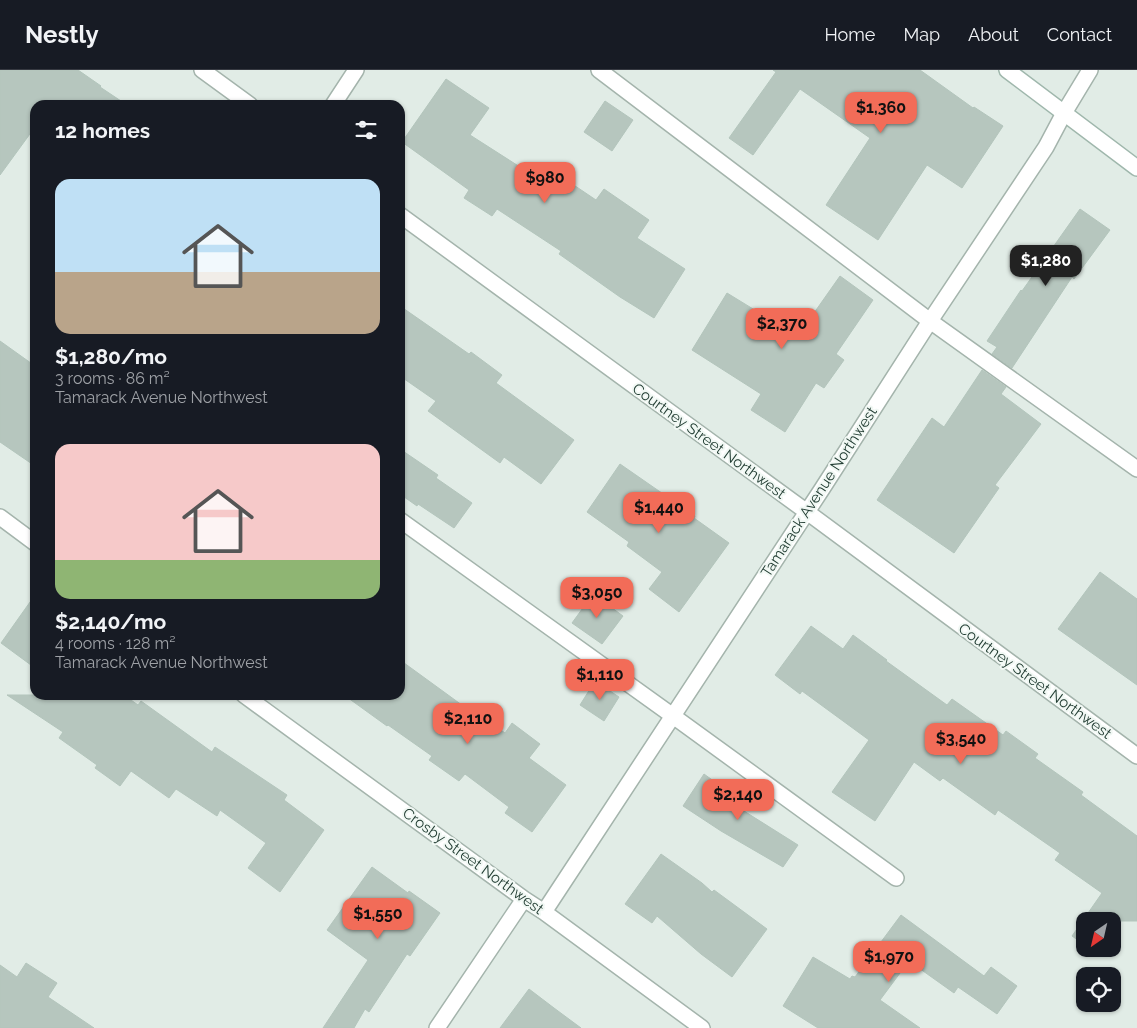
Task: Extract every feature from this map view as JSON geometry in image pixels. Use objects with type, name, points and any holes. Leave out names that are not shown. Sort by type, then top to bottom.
[{"type":"street","points":[[202,70],[243,100]]},
{"type":"street","points":[[337,100],[356,70]]},
{"type":"street","points":[[599,70],[930,321],[1137,469]]},
{"type":"street","points":[[1007,70],[1137,168]]},
{"type":"street","name":"Tamarack Avenue Northwest","points":[[544,912],[930,321],[1046,147],[1090,70]]},
{"type":"street","name":"Courtney Street Northwest","points":[[405,219],[1137,756]]},
{"type":"street","points":[[0,517],[30,539]]},
{"type":"street","points":[[405,524],[896,878]]},
{"type":"street","name":"Crosby Street Northwest","points":[[251,700],[702,1028]]},
{"type":"street","points":[[437,1028],[524,899]]},
{"type":"building","points":[[0,70],[78,70],[120,100],[30,100],[30,134],[0,175]]},
{"type":"building","points":[[773,70],[920,70],[973,108],[1003,126],[962,188],[927,165],[878,240],[826,205],[870,138],[800,89],[753,155],[729,138],[776,72]]},
{"type":"building","points":[[446,79],[489,108],[470,135],[545,183],[553,171],[596,200],[604,189],[649,220],[637,238],[685,269],[654,318],[620,297],[559,254],[561,251],[497,209],[492,216],[464,198],[469,190],[405,144],[405,138]]},
{"type":"building","points":[[605,101],[633,120],[612,151],[584,132]]},
{"type":"building","points":[[1080,209],[1110,230],[1074,279],[1072,277],[1012,368],[992,354],[997,347],[987,341],[1021,290]]},
{"type":"building","points":[[840,276],[873,300],[836,354],[844,360],[824,388],[816,383],[785,432],[751,410],[761,394],[692,350],[727,293],[794,334],[799,327],[802,330]]},
{"type":"building","points":[[405,309],[469,354],[471,352],[502,375],[496,383],[574,440],[541,484],[504,457],[500,463],[428,411],[436,401],[405,379]]},
{"type":"building","points":[[0,341],[30,362],[30,463],[0,442]]},
{"type":"building","points":[[982,370],[1006,387],[1001,394],[1041,424],[995,485],[999,488],[954,553],[877,500],[932,418],[944,427]]},
{"type":"building","points":[[405,452],[438,475],[436,478],[472,503],[454,528],[418,504],[417,506],[405,498]]},
{"type":"building","points":[[620,464],[695,516],[694,518],[729,543],[679,612],[649,589],[662,572],[627,546],[629,542],[587,512]]},
{"type":"building","points":[[1100,572],[1137,599],[1137,685],[1058,629]]},
{"type":"building","points":[[593,594],[623,616],[602,644],[572,623]]},
{"type":"building","points":[[30,602],[30,664],[1,643]]},
{"type":"building","points":[[811,626],[843,649],[853,635],[947,705],[952,699],[1003,735],[1006,731],[1038,754],[1035,758],[1083,792],[1081,795],[1137,836],[1137,921],[1121,921],[1121,912],[1089,912],[1102,893],[1055,860],[1060,853],[998,810],[995,815],[943,778],[940,781],[914,762],[875,821],[832,792],[869,740],[802,691],[800,694],[775,675]]},
{"type":"building","points":[[405,664],[466,708],[468,706],[505,733],[512,723],[540,744],[529,758],[566,785],[532,832],[505,813],[509,807],[465,774],[459,781],[429,760],[432,756],[351,700],[405,700]]},
{"type":"building","points":[[595,681],[619,697],[604,721],[580,705]]},
{"type":"building","points":[[7,695],[30,695],[30,700],[131,700],[138,705],[141,701],[212,752],[215,747],[287,795],[284,800],[324,830],[280,892],[248,868],[266,843],[220,810],[217,816],[176,789],[169,798],[131,771],[120,786],[95,768],[97,765],[59,738],[63,732]]},
{"type":"building","points":[[704,774],[740,800],[736,806],[798,845],[783,867],[721,831],[683,806]]},
{"type":"building","points":[[661,854],[712,892],[714,890],[767,929],[732,977],[701,954],[657,916],[652,923],[625,904]]},
{"type":"building","points":[[372,867],[440,913],[410,956],[407,954],[369,1012],[365,1009],[354,1028],[323,1028],[368,960],[327,930]]},
{"type":"building","points":[[901,915],[984,976],[991,967],[1017,986],[997,1014],[958,987],[954,993],[909,961],[880,1000],[920,1028],[818,1028],[783,1006],[813,957],[850,979],[852,976],[855,977]]},
{"type":"building","points":[[1076,930],[1076,939],[1072,936]]},
{"type":"building","points":[[26,963],[57,983],[48,997],[94,1028],[0,1028],[0,965],[17,977]]},
{"type":"building","points":[[529,989],[554,1008],[581,1028],[500,1028]]}]
